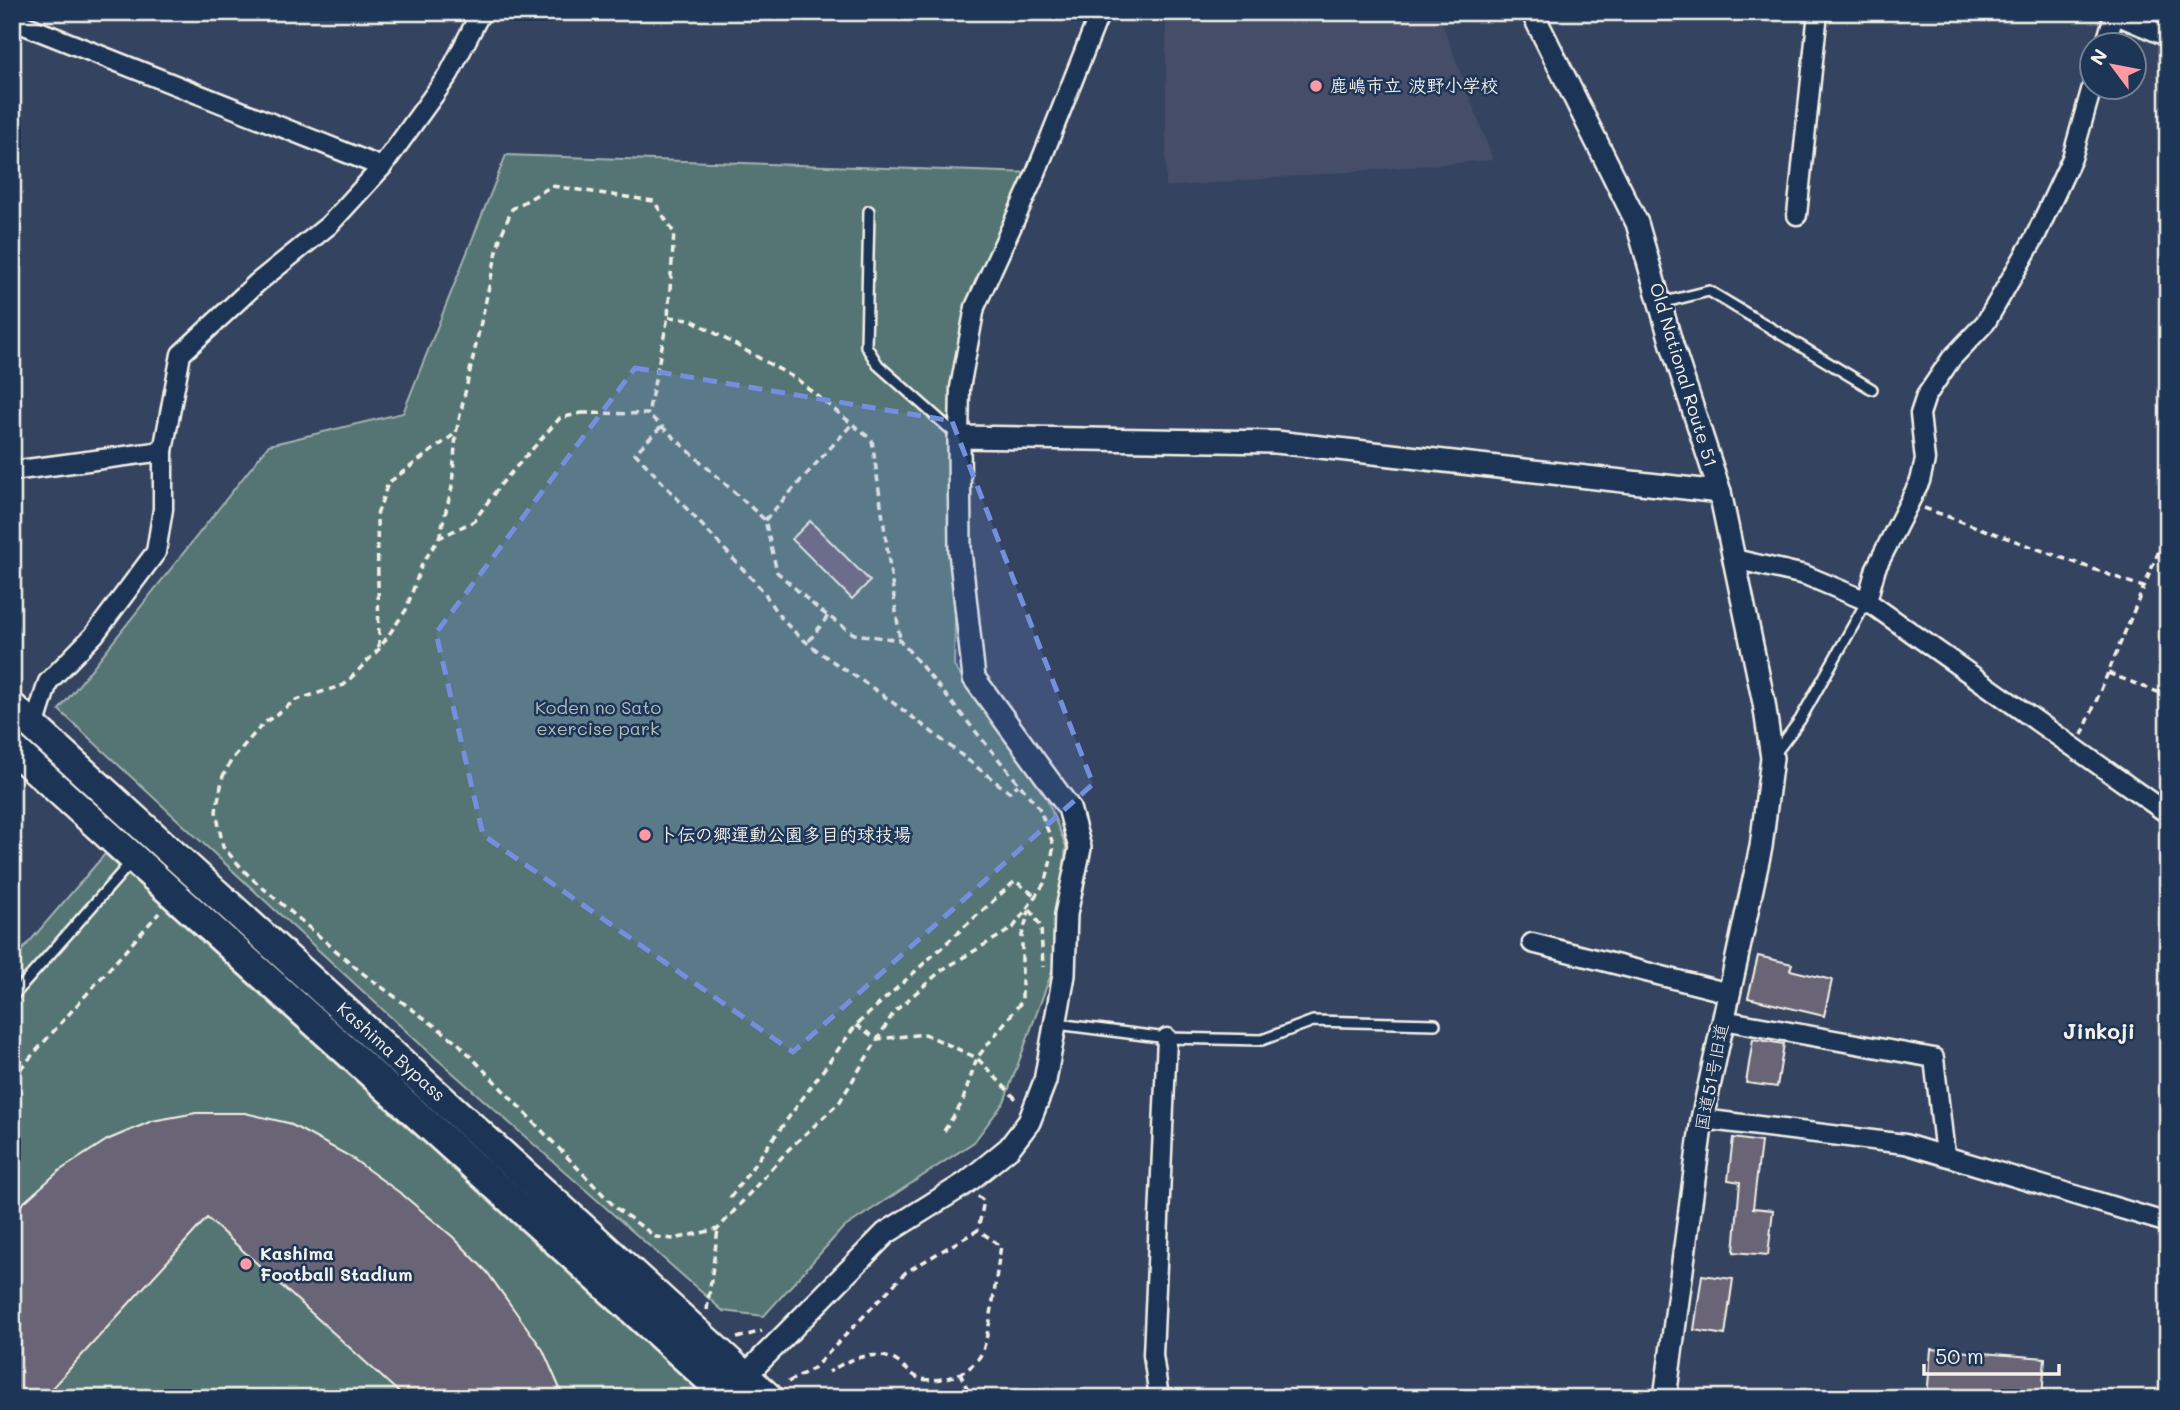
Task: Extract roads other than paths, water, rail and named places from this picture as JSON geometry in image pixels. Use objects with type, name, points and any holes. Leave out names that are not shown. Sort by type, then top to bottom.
[{"type":"highway","name":"Kashima Bypass","points":[[12,707],[34,727],[144,848],[732,1392],[778,1390]]},
{"type":"highway","name":"Kashima Bypass","points":[[12,748],[144,848]]},
{"type":"street","points":[[34,727],[48,682],[94,635],[156,552],[163,509],[163,451],[181,354],[257,283],[329,225],[382,167],[449,74],[481,12]]},
{"type":"street","points":[[732,1392],[886,1233],[966,1183],[1009,1148],[1030,1122],[1045,1081],[1064,975],[1066,914],[1080,848],[1069,808],[975,678],[960,551],[960,388],[975,307],[1036,173],[1100,12]]},
{"type":"street","name":"Old National Route 51","points":[[1532,12],[1637,223],[1720,492],[1764,703],[1772,758]]},
{"type":"street","points":[[1797,215],[1818,12]]},
{"type":"street","points":[[2108,32],[2112,13],[2168,37]]},
{"type":"street","points":[[24,25],[382,167]]},
{"type":"street","points":[[1867,601],[1876,568],[1920,481],[1925,460],[1920,414],[1926,396],[1951,359],[1986,322],[2035,237],[2072,158],[2088,102]]},
{"type":"street","points":[[959,437],[1276,442],[1720,492]]},
{"type":"street","points":[[12,471],[163,451]]},
{"type":"street","points":[[1734,559],[1805,575],[1867,601],[2168,814]]},
{"type":"street","name":"国道51号旧道","points":[[1665,1398],[1702,1119],[1761,847],[1772,758]]},
{"type":"street","points":[[1532,943],[1729,993]]},
{"type":"street","points":[[1723,1020],[1934,1058],[1945,1155]]},
{"type":"street","points":[[1159,1398],[1153,1355],[1167,1038]]},
{"type":"street","points":[[1702,1119],[1905,1144],[2168,1223]]},
{"type":"lane","points":[[869,211],[866,346],[878,365],[959,437]]},
{"type":"lane","points":[[1660,304],[1709,291],[1872,389]]},
{"type":"lane","points":[[1772,758],[1800,720],[1867,601]]},
{"type":"lane","points":[[12,997],[144,848]]},
{"type":"lane","points":[[1056,1024],[1167,1038],[1262,1041],[1313,1021],[1435,1024]]},
{"type":"place","name":"鹿嶋市立 波野小学校","points":[[1316,86]]},
{"type":"place","name":"卜伝の郷運動公園多目的球技場","points":[[645,835]]},
{"type":"place","name":"Kashima Football Stadium","points":[[246,1264]]},
{"type":"district","name":"Jinkoji","points":[[2099,1032]]},
{"type":"park label","name":"Koden no Sato exercise park","points":[[598,718]]}]
